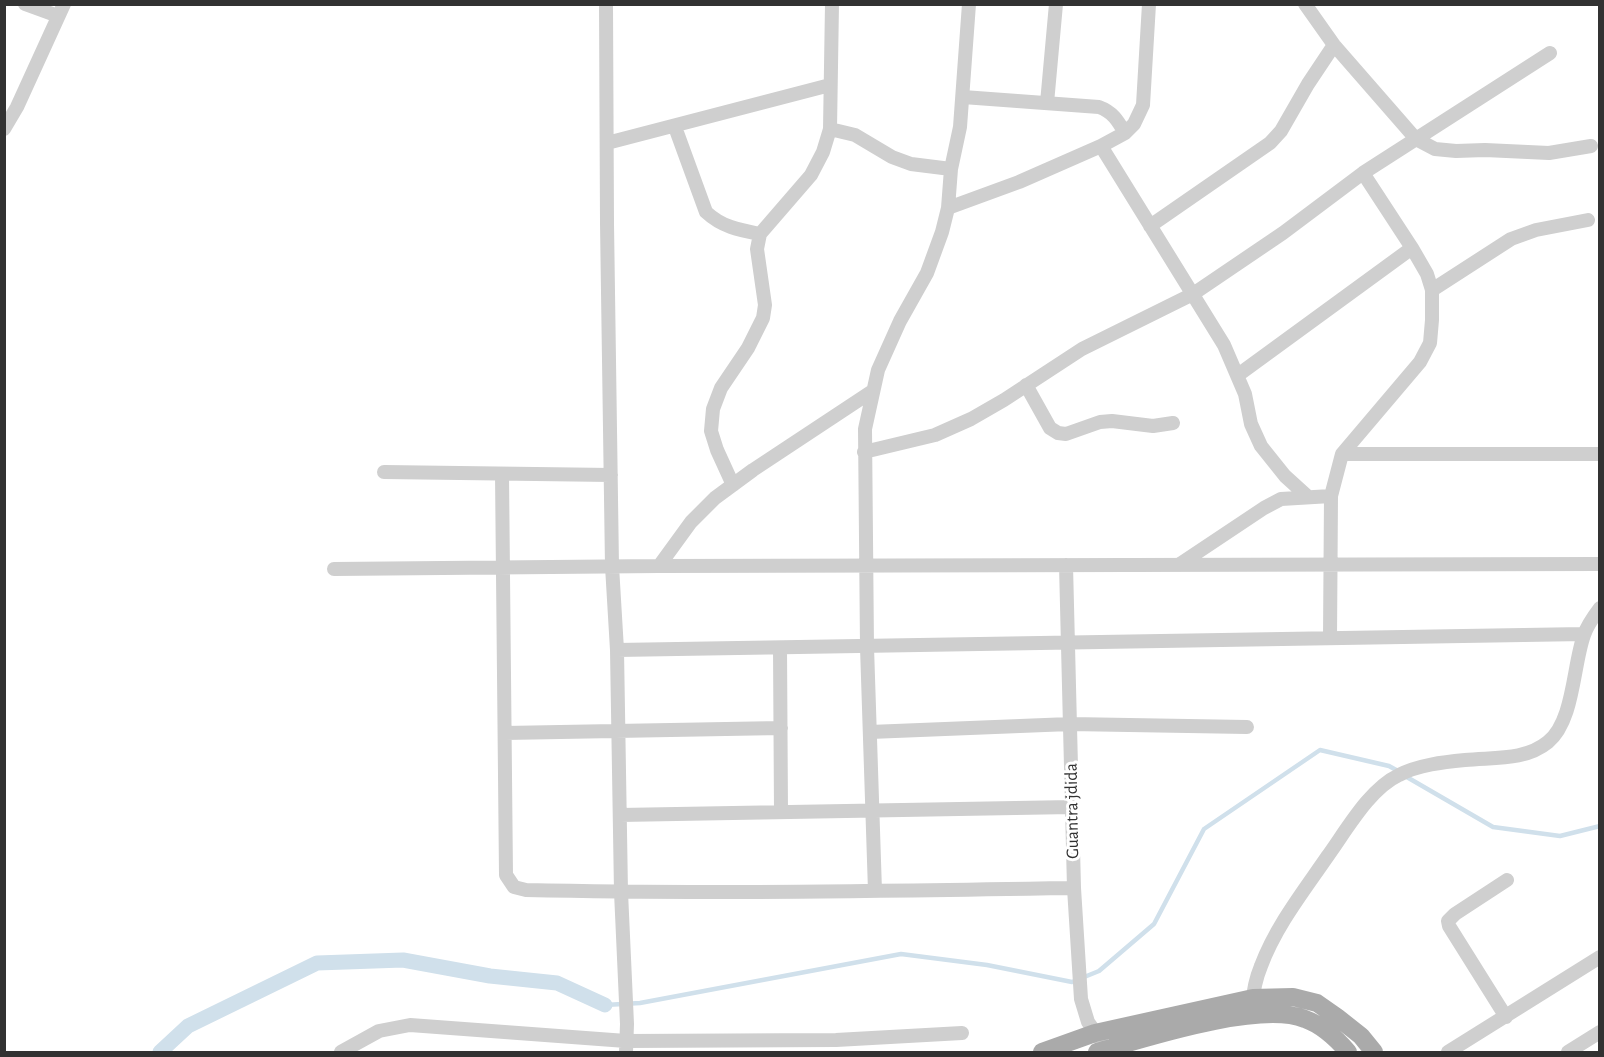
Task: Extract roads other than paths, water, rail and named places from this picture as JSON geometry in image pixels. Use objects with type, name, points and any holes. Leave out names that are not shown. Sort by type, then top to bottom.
[{"type":"main road","points":[[1042,1053],[1095,1034],[1293,997],[1317,1003],[1361,1036],[1374,1053]]},
{"type":"main road","points":[[1106,1051],[1252,1006],[1304,1018],[1325,1029],[1348,1053]]},
{"type":"street","points":[[4,129],[11,104],[61,10],[25,4]]},
{"type":"street","points":[[606,4],[612,566],[617,650],[626,1047]]},
{"type":"street","points":[[733,485],[711,431],[712,409],[721,388],[748,348],[763,318],[765,305],[758,249],[760,234],[811,175],[823,152],[830,129],[832,4]]},
{"type":"street","points":[[875,891],[867,647],[865,429],[871,392],[878,370],[927,273],[948,208],[951,169],[960,127],[969,4]]},
{"type":"street","points":[[1047,103],[1056,4]]},
{"type":"street","points":[[948,208],[1009,186],[1101,146],[1125,133],[1134,124],[1143,105],[1149,4]]},
{"type":"street","points":[[1305,4],[1334,45],[1416,139],[1435,149],[1549,153],[1591,146]]},
{"type":"street","points":[[1150,226],[1270,143],[1281,131],[1334,45]]},
{"type":"street","points":[[864,452],[934,435],[971,419],[1082,350],[1193,294],[1283,233],[1363,173],[1550,53]]},
{"type":"street","points":[[607,143],[830,85]]},
{"type":"street","points":[[963,97],[1099,107],[1108,110],[1125,133]]},
{"type":"street","points":[[675,127],[706,212],[716,221],[731,228],[760,234]]},
{"type":"street","points":[[830,129],[855,135],[892,157],[911,164],[951,169]]},
{"type":"street","points":[[1101,146],[1224,345],[1245,394],[1251,424],[1261,446],[1285,476],[1307,496]]},
{"type":"street","points":[[1330,637],[1331,496],[1342,454],[1420,362],[1430,343],[1432,290],[1427,274],[1363,173]]},
{"type":"street","points":[[1432,290],[1511,239],[1536,230],[1588,220]]},
{"type":"street","points":[[1238,375],[1412,248]]},
{"type":"street","points":[[1026,385],[1050,428],[1058,433],[1066,434],[1100,422],[1112,421],[1153,426],[1173,423]]},
{"type":"street","points":[[659,566],[691,522],[715,498],[871,392]]},
{"type":"street","points":[[1342,454],[1599,454]]},
{"type":"street","points":[[384,472],[611,475]]},
{"type":"street","points":[[502,474],[506,876],[514,887],[526,890],[621,892],[1074,888]]},
{"type":"street","points":[[1180,564],[1272,503],[1281,499],[1331,496]]},
{"type":"street","points":[[334,569],[612,566],[1599,564]]},
{"type":"street","name":"Guantra jdida","points":[[1066,565],[1074,888],[1081,999],[1088,1022],[1106,1051]]},
{"type":"street","points":[[1252,1006],[1261,966],[1278,931],[1363,806],[1381,788],[1398,775],[1425,766],[1513,757],[1538,749],[1551,740],[1561,725],[1566,711],[1584,634],[1599,608]]},
{"type":"street","points":[[617,650],[1584,634]]},
{"type":"street","points":[[780,648],[781,812]]},
{"type":"street","points":[[870,732],[1070,724],[1247,727]]},
{"type":"street","points":[[505,734],[781,728]]},
{"type":"street","points":[[621,815],[1072,807]]},
{"type":"street","points":[[1506,1017],[1448,921],[1455,914],[1508,880]]},
{"type":"street","points":[[1448,1053],[1599,957]]},
{"type":"street","points":[[341,1053],[379,1031],[410,1025],[626,1047],[962,1033]]},
{"type":"street","points":[[1568,1053],[1599,1032]]},
{"type":"waterway","points":[[605,1005],[640,1003],[901,954],[987,965],[1072,982],[1099,971],[1154,924],[1204,829],[1320,750],[1389,766],[1398,771]]},
{"type":"waterway","points":[[1405,776],[1493,827],[1560,836],[1600,826]]},
{"type":"waterway","points":[[160,1052],[188,1026],[317,963],[403,960],[490,976],[557,983],[605,1005]]}]
